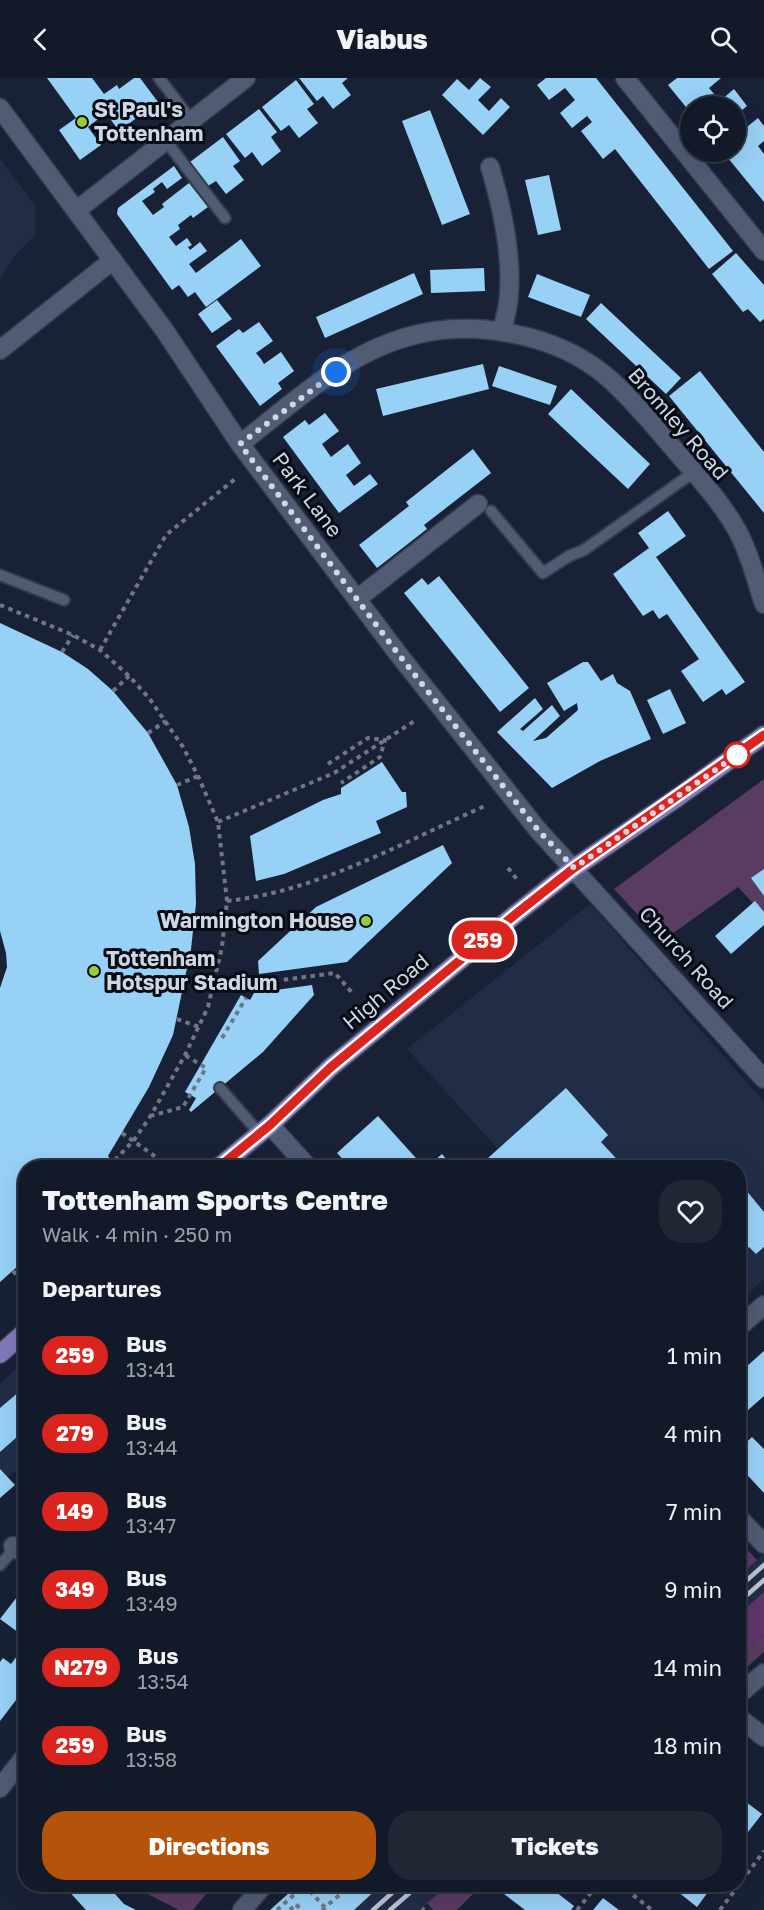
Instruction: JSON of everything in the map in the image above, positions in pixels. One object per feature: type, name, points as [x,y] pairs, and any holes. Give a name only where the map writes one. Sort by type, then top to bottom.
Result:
[{"type":"main road","name":"High Road","points":[[227,1160],[265,1129],[331,1067],[504,923],[574,868],[764,735]]},
{"type":"main road","points":[[0,1354],[18,1338]]},
{"type":"street","points":[[77,210],[246,78]]},
{"type":"street","points":[[625,78],[764,251]]},
{"type":"street","name":"Park Lane","points":[[0,108],[165,331],[240,444],[357,599],[526,814],[574,868]]},
{"type":"street","points":[[489,167],[502,213],[508,268],[509,293],[502,330]]},
{"type":"street","points":[[0,350],[113,260]]},
{"type":"street","name":"Bromley Road","points":[[240,444],[319,384],[369,351],[407,337],[450,329],[502,330],[534,339],[561,350],[604,375],[632,402],[694,472],[736,529],[764,604]]},
{"type":"street","points":[[357,599],[484,507]]},
{"type":"street","name":"Church Road","points":[[574,868],[764,1079]]},
{"type":"street","points":[[265,1129],[300,1160]]},
{"type":"street","points":[[746,1321],[764,1305]]},
{"type":"street","points":[[746,1525],[764,1544]]},
{"type":"street","points":[[746,1688],[764,1673]]},
{"type":"street","points":[[746,1723],[764,1737]]},
{"type":"street","points":[[0,1788],[18,1765]]},
{"type":"street","points":[[242,1910],[257,1892]]},
{"type":"lane","points":[[159,78],[192,121]]},
{"type":"lane","points":[[166,141],[225,218]]},
{"type":"lane","points":[[484,507],[543,573],[569,556],[584,550],[694,472]]},
{"type":"lane","points":[[0,575],[64,600]]},
{"type":"lane","points":[[220,1088],[265,1129]]},
{"type":"lane","points":[[0,1565],[18,1550]]},
{"type":"path","points":[[100,650],[165,536],[235,479]]},
{"type":"path","points":[[0,605],[74,635],[100,650],[129,676],[149,698],[165,721],[198,776],[218,822],[227,900],[222,947],[208,1007],[185,1055],[150,1117],[134,1140],[115,1160]]},
{"type":"path","points":[[62,652],[74,635]]},
{"type":"path","points":[[113,691],[129,676]]},
{"type":"path","points":[[218,822],[334,773],[416,720]]},
{"type":"path","points":[[148,733],[165,721]]},
{"type":"path","points":[[328,764],[368,738],[385,740]]},
{"type":"path","points":[[340,783],[380,757],[385,740]]},
{"type":"path","points":[[177,785],[198,776]]},
{"type":"path","points":[[227,900],[250,898],[308,884],[485,806]]},
{"type":"path","points":[[508,868],[519,882]]},
{"type":"path","points":[[212,983],[252,984],[335,973],[354,995]]},
{"type":"path","points":[[222,1038],[246,998]]},
{"type":"path","points":[[177,1019],[199,1028]]},
{"type":"path","points":[[150,1117],[183,1107],[196,1086],[206,1068],[185,1055]]},
{"type":"path","points":[[122,1133],[161,1160]]},
{"type":"path","points":[[13,1271],[18,1276]]},
{"type":"path","points":[[746,1876],[764,1852]]},
{"type":"path","points":[[277,1910],[299,1892]]},
{"type":"path","points":[[311,1892],[325,1909],[343,1892]]},
{"type":"path","points":[[577,1910],[592,1892]]},
{"type":"path","points":[[629,1892],[652,1910]]},
{"type":"path","points":[[720,1910],[734,1892]]},
{"type":"path","points":[[290,1910],[296,1905],[301,1910]]},
{"type":"shaded area","points":[[0,159],[35,206],[35,235],[17,253],[0,278]]},
{"type":"shaded area","points":[[764,779],[764,915],[738,887],[662,941],[614,889]]},
{"type":"shaded area","points":[[590,904],[764,1102],[764,1279],[746,1296],[746,1160],[487,1160],[498,1149],[407,1049]]},
{"type":"shaded area","points":[[18,1367],[18,1469],[0,1484],[0,1384]]},
{"type":"shaded area","points":[[746,1548],[757,1560],[746,1570]]},
{"type":"shaded area","points":[[764,1554],[764,1592],[746,1608],[746,1570]]},
{"type":"shaded area","points":[[764,1592],[764,1635],[746,1651],[746,1608]]},
{"type":"shaded area","points":[[764,1635],[764,1652],[746,1668],[746,1651]]},
{"type":"shaded area","points":[[144,1892],[208,1892],[193,1910],[179,1910]]},
{"type":"shaded area","points":[[363,1892],[441,1892],[420,1910],[343,1910]]},
{"type":"shaded area","points":[[440,1892],[475,1892],[457,1910],[433,1910],[427,1903]]},
{"type":"building","name":"St Paul's Tottenham","points":[[47,78],[92,78],[104,94],[117,85],[119,89],[134,78],[140,78],[158,102],[119,131],[106,113],[88,127],[101,145],[80,160],[59,130],[76,118]]},
{"type":"building","points":[[299,78],[348,78],[342,83],[351,95],[333,109],[323,96],[317,101]]},
{"type":"building","points":[[480,78],[491,87],[478,100],[489,111],[501,98],[510,107],[483,135],[442,95],[457,79],[469,90]]},
{"type":"building","points":[[546,78],[596,78],[733,251],[709,269],[615,149],[603,159],[581,131],[592,122],[587,116],[572,128],[560,113],[575,100],[565,88],[549,100],[537,85]]},
{"type":"building","points":[[677,78],[721,78],[709,88],[716,96],[680,96],[680,100],[668,85]]},
{"type":"building","points":[[296,80],[314,104],[307,109],[318,123],[299,138],[289,125],[281,131],[262,107]]},
{"type":"building","points":[[734,89],[739,96],[726,96]]},
{"type":"building","points":[[259,109],[277,132],[271,137],[281,151],[262,166],[252,152],[245,158],[226,134]]},
{"type":"building","points":[[430,110],[470,214],[442,225],[402,121]]},
{"type":"building","points":[[758,118],[764,126],[764,141],[758,146],[764,154],[764,202],[731,162],[746,162],[746,128]]},
{"type":"building","points":[[223,137],[240,161],[233,166],[244,180],[226,194],[216,181],[208,186],[190,162]]},
{"type":"building","points":[[174,166],[182,178],[167,189],[162,182],[153,189],[155,192],[142,201],[153,215],[164,207],[162,204],[189,183],[208,207],[193,218],[191,215],[178,225],[180,229],[169,237],[176,246],[187,238],[192,245],[188,247],[190,250],[200,242],[207,251],[189,264],[196,273],[241,239],[261,266],[206,307],[195,292],[188,297],[179,285],[172,290],[117,214],[118,208]]},
{"type":"building","points":[[549,175],[561,230],[538,235],[525,180]]},
{"type":"building","points":[[736,253],[764,285],[764,319],[760,322],[748,309],[743,312],[712,274]]},
{"type":"building","points":[[484,268],[485,291],[431,293],[430,270]]},
{"type":"building","points":[[414,273],[423,294],[325,338],[316,317]]},
{"type":"building","points":[[537,274],[590,295],[581,317],[528,297]]},
{"type":"building","points":[[217,300],[232,319],[212,333],[198,314]]},
{"type":"building","points":[[601,303],[681,378],[666,394],[586,319]]},
{"type":"building","points":[[259,322],[273,341],[256,353],[264,364],[281,352],[294,371],[278,383],[282,389],[260,406],[216,346],[239,329],[243,333]]},
{"type":"building","points":[[483,364],[489,389],[383,416],[376,389]]},
{"type":"building","points":[[499,366],[557,386],[550,405],[492,386]]},
{"type":"building","points":[[700,371],[764,452],[764,513],[669,396]]},
{"type":"building","points":[[571,389],[650,464],[628,489],[548,414]]},
{"type":"building","points":[[325,413],[339,431],[322,444],[331,457],[348,444],[361,463],[346,475],[354,486],[370,474],[378,484],[339,513],[283,437],[305,420],[309,425]]},
{"type":"building","points":[[473,449],[491,473],[424,525],[427,529],[377,568],[359,545],[409,506],[406,502]]},
{"type":"building","points":[[668,511],[686,536],[656,557],[745,682],[726,695],[722,689],[703,702],[681,671],[699,659],[667,614],[659,619],[653,610],[643,616],[613,574],[649,548],[638,533]]},
{"type":"building","points":[[439,576],[529,688],[500,712],[404,593],[422,578],[428,585]]},
{"type":"building","name":"Tottenham Hotspur Stadium","points":[[0,623],[62,652],[88,669],[113,691],[148,733],[177,785],[189,827],[195,864],[196,904],[191,949],[173,1035],[149,1087],[108,1156],[111,1160],[18,1160],[18,1266],[0,1282],[0,988],[7,967],[0,931]]},
{"type":"building","points":[[583,662],[588,662],[601,681],[613,674],[617,683],[630,691],[651,739],[600,761],[552,788],[497,732],[535,698],[543,709],[520,729],[523,731],[552,705],[560,716],[533,741],[546,738],[578,710],[577,703],[564,711],[547,683]]},
{"type":"building","points":[[670,689],[686,723],[663,734],[647,700]]},
{"type":"building","points":[[382,762],[402,792],[406,792],[407,807],[376,821],[381,833],[284,874],[256,881],[250,836],[323,800],[341,794],[341,788]]},
{"type":"building","points":[[443,845],[452,863],[347,962],[259,974],[258,961],[316,907]]},
{"type":"building","points":[[764,869],[764,896],[751,878]]},
{"type":"building","points":[[755,901],[764,912],[764,925],[731,954],[715,936]]},
{"type":"building","points":[[312,985],[314,995],[263,1052],[191,1112],[189,1110],[196,1098],[185,1092],[241,995],[250,1000],[254,993]]},
{"type":"building","points":[[566,1088],[608,1135],[601,1142],[618,1160],[486,1160]]},
{"type":"building","points":[[378,1116],[418,1160],[344,1160],[337,1153]]},
{"type":"building","points":[[442,1154],[447,1160],[435,1160]]},
{"type":"building","points":[[746,1190],[764,1212],[764,1247],[756,1254],[749,1247],[746,1249]]},
{"type":"building","points":[[764,1351],[764,1396],[746,1412],[746,1367]]},
{"type":"building","points":[[18,1393],[18,1436],[0,1452],[0,1408]]},
{"type":"building","points":[[752,1437],[764,1449],[764,1493],[746,1474],[746,1443]]},
{"type":"building","points":[[0,1469],[15,1485],[0,1498]]},
{"type":"building","points":[[18,1596],[18,1632],[0,1619]]},
{"type":"building","points":[[18,1655],[18,1697],[0,1721],[0,1662],[3,1658],[11,1664]]},
{"type":"building","points":[[746,1802],[762,1814],[748,1832],[746,1831]]},
{"type":"building","points":[[70,1892],[113,1892],[124,1904],[136,1910],[86,1910]]},
{"type":"building","points":[[290,1892],[374,1892],[354,1910],[270,1910]]},
{"type":"building","points":[[501,1892],[556,1892],[574,1906],[571,1910],[525,1910]]},
{"type":"building","points":[[678,1892],[708,1892],[697,1907]]},
{"type":"building","points":[[603,1898],[619,1910],[593,1910]]},
{"type":"railway","points":[[746,1581],[764,1565]]},
{"type":"railway","points":[[746,1596],[764,1580]]},
{"type":"railway","points":[[373,1910],[393,1892]]},
{"type":"railway","points":[[390,1910],[411,1892]]},
{"type":"bus line","name":"259","points":[[228,1160],[270,1125],[331,1067],[517,913],[574,868],[764,735]]},
{"type":"place","name":"St Paul's Tottenham","points":[[82,122]]},
{"type":"place","name":"Warmington House","points":[[366,921]]},
{"type":"place","name":"Tottenham Hotspur Stadium","points":[[94,971]]},
{"type":"route","points":[[336,372],[240,444],[399,655],[538,830],[574,868],[737,755]]}]
